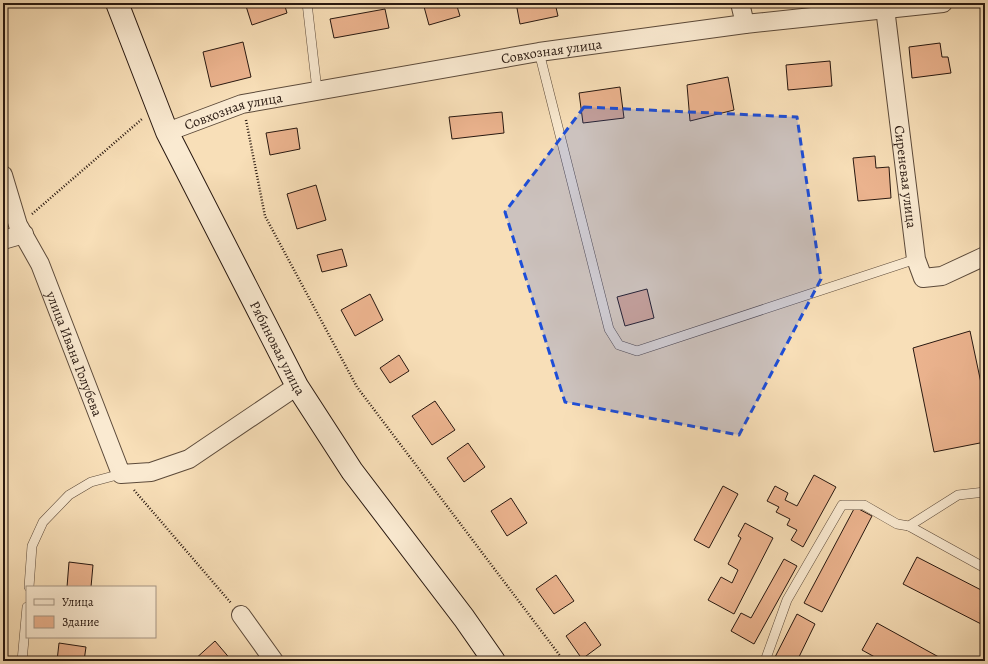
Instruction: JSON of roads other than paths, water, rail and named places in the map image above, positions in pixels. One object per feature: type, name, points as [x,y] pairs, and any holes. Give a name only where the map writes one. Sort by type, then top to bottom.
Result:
[{"type":"main road","name":"Рябиновая улица","points":[[117,3],[156,107],[167,132],[297,386],[352,471],[464,618],[494,661]]},
{"type":"street","points":[[740,3],[745,24]]},
{"type":"street","name":"Совхозная улица","points":[[167,132],[242,104],[540,52],[745,24],[943,3]]},
{"type":"street","name":"Сиреневая улица","points":[[885,8],[916,259],[923,278],[942,276],[985,256]]},
{"type":"street","name":"улица Ивана Голубева","points":[[3,175],[21,230],[40,264],[121,474]]},
{"type":"street","points":[[3,240],[21,230]]},
{"type":"street","points":[[121,474],[151,472],[189,459],[297,386]]},
{"type":"street","points":[[242,616],[274,661]]},
{"type":"lane","points":[[307,3],[317,90]]},
{"type":"lane","points":[[540,52],[609,330],[619,345],[636,351],[916,259]]},
{"type":"lane","points":[[29,586],[32,546],[43,522],[69,495],[91,482],[121,474]]},
{"type":"lane","points":[[909,526],[958,495],[985,492]]},
{"type":"lane","points":[[765,661],[787,600],[842,505],[864,505],[897,524],[909,526],[985,568]]},
{"type":"lane","points":[[22,661],[26,618]]}]
